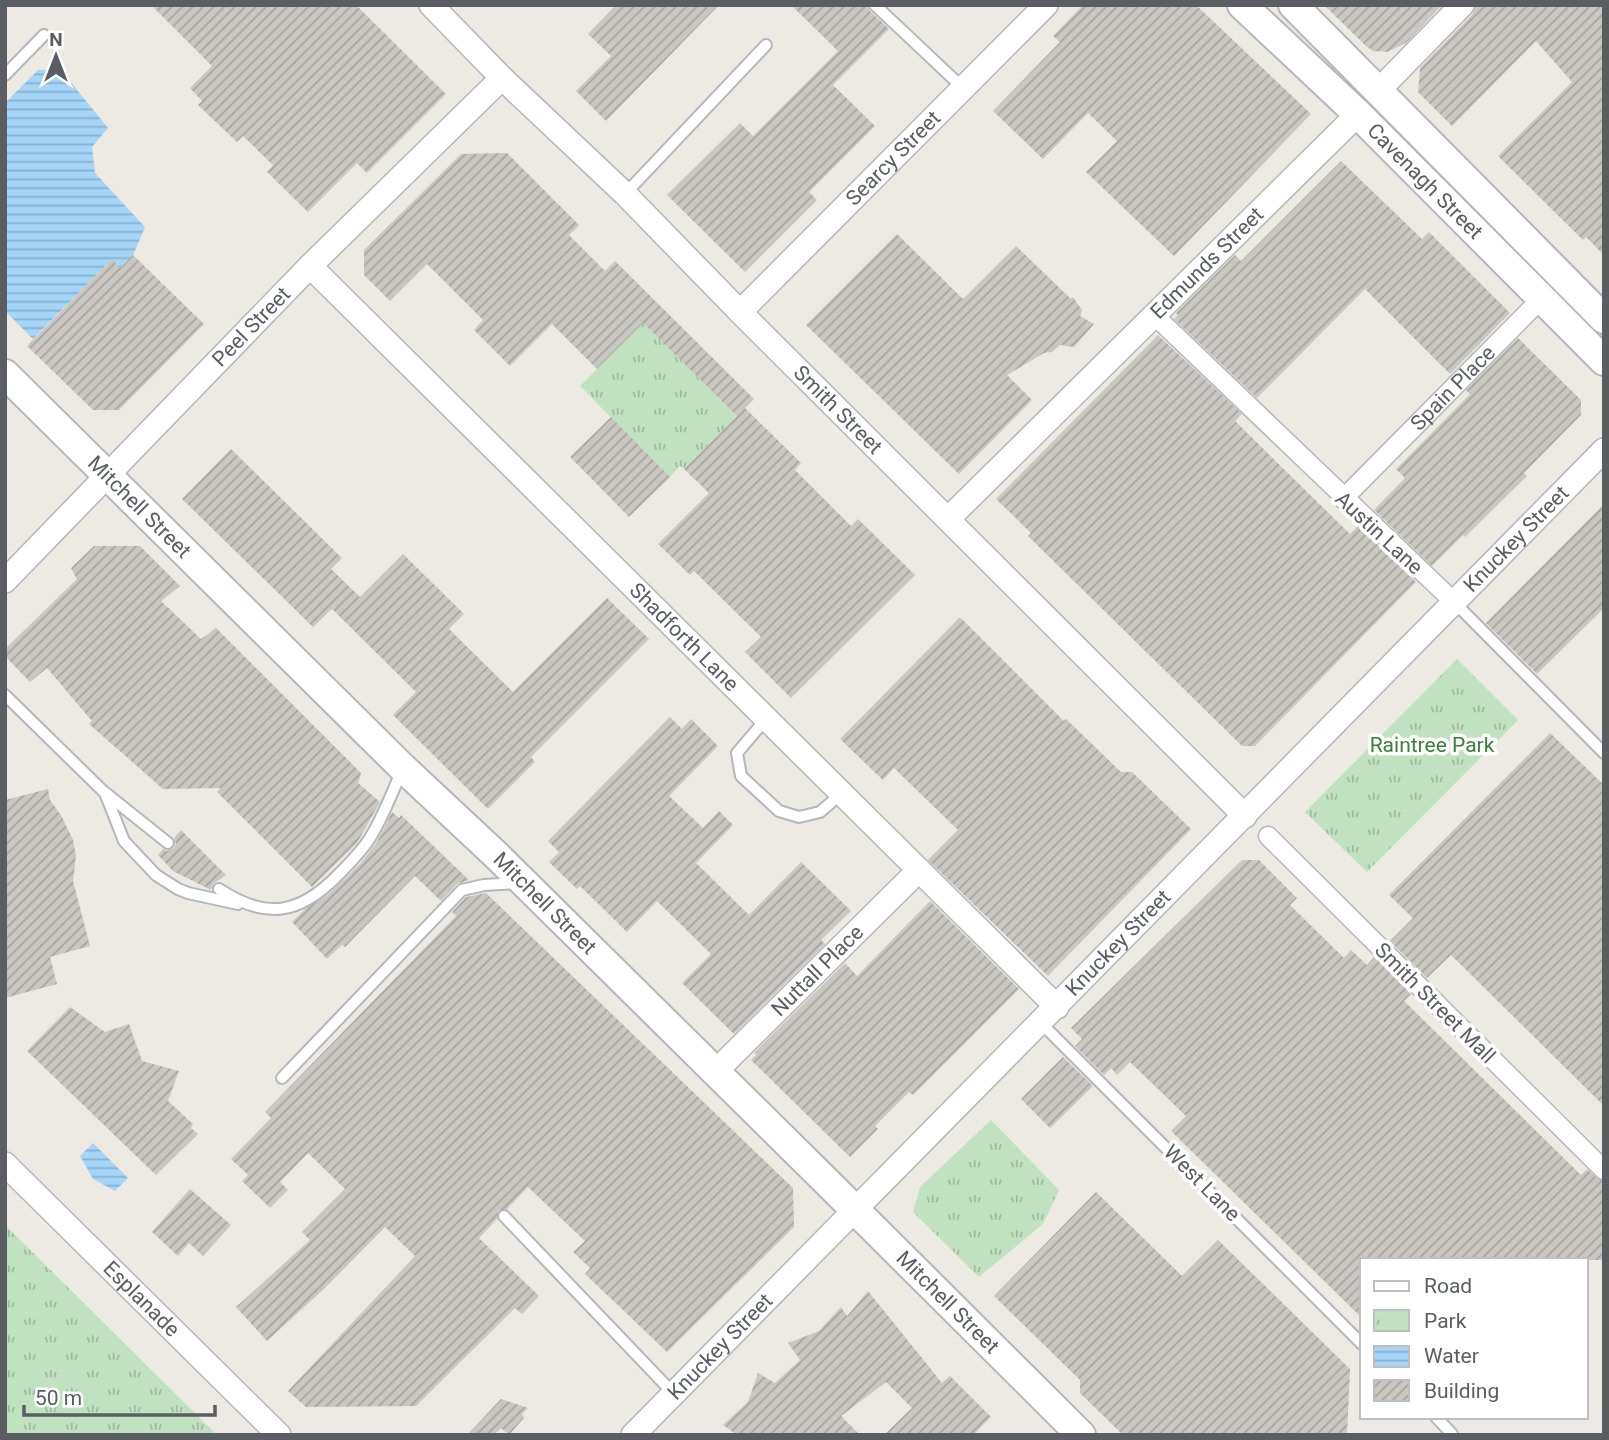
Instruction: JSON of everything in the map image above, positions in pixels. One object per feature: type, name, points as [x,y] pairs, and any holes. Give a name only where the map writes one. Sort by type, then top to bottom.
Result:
[{"type":"street","name":"Smith Street","points":[[431,5],[502,78],[625,194],[740,313],[1245,816]]},
{"type":"street","name":"Searcy Street","points":[[740,313],[1046,5]]},
{"type":"street","name":"Cavenagh Street","points":[[1242,5],[1357,114],[1604,361]]},
{"type":"street","name":"Cavenagh Street","points":[[1293,5],[1604,319]]},
{"type":"street","name":"Edmunds Street","points":[[948,519],[1357,114],[1462,5]]},
{"type":"street","name":"Peel Street","points":[[5,581],[310,267],[502,78]]},
{"type":"street","name":"Shadforth Lane","points":[[310,267],[919,870],[1049,1015]]},
{"type":"street","name":"Spain Place","points":[[1343,499],[1562,277]]},
{"type":"street","name":"Austin Lane","points":[[1153,314],[1455,604]]},
{"type":"street","name":"Mitchell Street","points":[[5,374],[402,768],[856,1210],[1081,1435]]},
{"type":"street","name":"Knuckey Street","points":[[633,1435],[1604,450]]},
{"type":"street","name":"Smith Street Mall","points":[[1268,836],[1604,1170]]},
{"type":"street","name":"Nuttall Place","points":[[715,1072],[919,870]]},
{"type":"street","name":"Esplanade","points":[[5,1164],[279,1435]]},
{"type":"lane","points":[[875,5],[963,89]]},
{"type":"lane","points":[[5,75],[44,35]]},
{"type":"lane","points":[[625,194],[766,45]]},
{"type":"lane","name":"Austin Lane","points":[[1455,604],[1604,753]]},
{"type":"lane","points":[[5,695],[103,791],[168,843]]},
{"type":"lane","points":[[766,719],[737,753],[741,776],[779,811],[799,817],[820,812],[842,793]]},
{"type":"lane","points":[[103,791],[124,841],[156,875],[177,890],[254,908],[270,909],[304,902],[322,891],[359,855],[370,838],[402,768]]},
{"type":"lane","points":[[282,1078],[462,890],[484,885],[523,883]]},
{"type":"lane","points":[[219,889],[254,908]]},
{"type":"lane","name":"West Lane","points":[[1049,1015],[1360,1342]]},
{"type":"lane","points":[[504,1216],[674,1394]]},
{"type":"lane","points":[[1438,1419],[1452,1434]]},
{"type":"green space","points":[[643,323],[737,416],[684,469],[680,466],[670,477],[580,386]]},
{"type":"green space","name":"Raintree Park","points":[[1457,659],[1518,720],[1367,872],[1305,812]]},
{"type":"green space","points":[[991,1120],[1059,1190],[1043,1224],[979,1277],[913,1212],[920,1187]]},
{"type":"green space","points":[[5,1225],[217,1435],[5,1435]]},
{"type":"water","points":[[60,69],[108,128],[92,147],[95,173],[145,227],[133,255],[120,268],[111,260],[33,339],[5,311],[5,103],[38,70]]},
{"type":"water","points":[[93,1143],[128,1178],[115,1191],[93,1179],[80,1156]]},
{"type":"building","points":[[151,5],[356,5],[446,94],[367,173],[357,163],[308,212],[267,172],[273,165],[243,136],[237,142],[198,105],[202,101],[190,88],[212,66]]},
{"type":"building","points":[[616,5],[719,5],[606,121],[576,91],[611,56],[588,34]]},
{"type":"building","points":[[791,5],[867,5],[889,29],[833,85],[875,126],[809,192],[817,200],[745,272],[667,195],[740,123],[753,136],[838,51]]},
{"type":"building","points":[[1083,5],[1196,5],[1311,114],[1174,256],[1086,172],[1117,141],[1088,113],[1043,159],[993,111],[1060,42],[1053,36]]},
{"type":"building","points":[[1324,5],[1442,5],[1406,43],[1387,52],[1373,51],[1367,47]]},
{"type":"building","points":[[1476,5],[1604,5],[1604,255],[1586,237],[1583,240],[1498,156],[1572,82],[1536,41],[1452,126],[1418,92],[1420,68],[1472,15]]},
{"type":"building","points":[[507,153],[579,225],[569,235],[605,271],[615,261],[754,399],[745,408],[801,463],[795,470],[851,526],[858,519],[915,575],[791,698],[745,652],[761,637],[694,571],[690,575],[658,544],[709,493],[684,469],[737,416],[643,323],[597,369],[552,324],[510,366],[474,330],[483,320],[427,264],[390,301],[364,275],[364,250],[461,154]]},
{"type":"building","points":[[1341,161],[1422,239],[1429,232],[1510,313],[1450,374],[1365,289],[1257,398],[1174,319],[1178,315],[1176,313],[1235,255],[1241,261]]},
{"type":"building","points":[[897,234],[963,299],[1016,246],[1071,299],[1073,297],[1082,310],[1080,316],[1094,324],[1074,347],[1060,345],[1052,352],[1044,353],[1007,375],[1032,400],[959,474],[806,325]]},
{"type":"building","points":[[133,255],[204,324],[119,410],[93,410],[27,346],[112,259],[120,268]]},
{"type":"building","points":[[1158,335],[1242,414],[1235,421],[1350,534],[1358,526],[1416,582],[1255,746],[1242,746],[1028,536],[1031,533],[996,499]]},
{"type":"building","points":[[1518,338],[1581,400],[1581,415],[1524,473],[1527,476],[1432,566],[1374,510],[1405,478],[1396,469],[1470,394],[1466,390]]},
{"type":"building","points":[[611,417],[670,477],[629,517],[570,457]]},
{"type":"building","points":[[231,449],[342,558],[331,569],[360,597],[403,554],[464,614],[449,629],[513,692],[607,598],[649,639],[531,757],[535,762],[488,809],[393,715],[416,692],[332,609],[313,627],[182,499]]},
{"type":"building","points":[[1604,504],[1604,608],[1537,674],[1486,623]]},
{"type":"building","points":[[94,546],[140,546],[180,586],[161,601],[201,639],[216,628],[361,773],[358,783],[380,802],[357,843],[312,887],[217,792],[221,788],[163,789],[89,724],[92,721],[47,668],[30,682],[5,656],[5,649],[77,579],[71,568]]},
{"type":"building","points":[[960,617],[1064,721],[1066,719],[1121,772],[1132,772],[1191,829],[1048,976],[928,860],[958,830],[894,768],[883,780],[840,739]]},
{"type":"building","points":[[670,717],[682,729],[691,719],[718,746],[669,796],[703,828],[719,811],[733,825],[696,863],[749,915],[801,862],[851,911],[821,940],[825,944],[734,1034],[682,983],[711,954],[657,901],[627,932],[580,886],[577,889],[549,862],[559,852],[548,841]]},
{"type":"building","points":[[1550,733],[1604,785],[1604,1106],[1451,955],[1427,978],[1390,941],[1413,918],[1389,895]]},
{"type":"building","points":[[48,789],[50,800],[73,840],[76,855],[73,881],[90,946],[50,957],[57,984],[5,998],[5,800]]},
{"type":"building","points":[[392,812],[399,818],[401,815],[469,880],[457,884],[441,901],[415,876],[345,947],[342,945],[327,959],[292,922],[305,909],[329,894],[361,863],[377,842]]},
{"type":"building","points":[[181,830],[226,875],[213,884],[211,890],[173,871],[158,855],[163,849],[167,851],[174,848],[174,838]]},
{"type":"building","points":[[1242,860],[1259,860],[1297,898],[1290,905],[1344,958],[1351,950],[1367,965],[1374,957],[1411,994],[1404,1001],[1581,1175],[1587,1169],[1604,1181],[1604,1260],[1360,1258],[1360,1316],[1171,1131],[1186,1116],[1130,1062],[1117,1075],[1111,1068],[1104,1075],[1075,1046],[1082,1039],[1071,1028]]},
{"type":"building","points":[[486,893],[793,1188],[794,1227],[667,1352],[585,1274],[590,1268],[573,1252],[585,1241],[528,1187],[507,1209],[498,1211],[497,1219],[479,1238],[539,1296],[522,1314],[515,1308],[416,1406],[306,1407],[288,1391],[415,1256],[385,1227],[326,1287],[267,1341],[236,1307],[310,1240],[302,1232],[345,1189],[308,1153],[280,1182],[288,1190],[270,1208],[242,1181],[248,1175],[231,1159],[271,1118],[265,1112],[456,916],[452,912],[466,897]]},
{"type":"building","points":[[930,901],[1019,989],[913,1095],[909,1092],[875,1126],[878,1129],[850,1157],[751,1060],[756,1055],[754,1053],[845,963],[857,976]]},
{"type":"building","points":[[70,1007],[105,1032],[129,1024],[142,1061],[179,1071],[168,1101],[193,1124],[191,1128],[198,1134],[156,1175],[27,1051]]},
{"type":"building","points":[[1063,1057],[1093,1086],[1050,1128],[1021,1099]]},
{"type":"building","points":[[190,1189],[231,1225],[203,1256],[189,1243],[178,1256],[152,1232]]},
{"type":"building","points":[[1096,1192],[1182,1276],[1218,1240],[1350,1369],[1347,1435],[1123,1435],[1080,1393],[1080,1380],[994,1296]]},
{"type":"building","points":[[868,1291],[942,1383],[950,1376],[991,1417],[973,1435],[884,1435],[912,1408],[886,1382],[841,1416],[860,1435],[737,1435],[723,1425],[748,1402],[758,1373],[775,1383],[800,1360],[788,1343],[819,1331],[841,1307],[847,1316]]},
{"type":"building","points":[[501,1399],[528,1408],[522,1414],[524,1418],[509,1435],[501,1428],[494,1435],[467,1435]]}]
